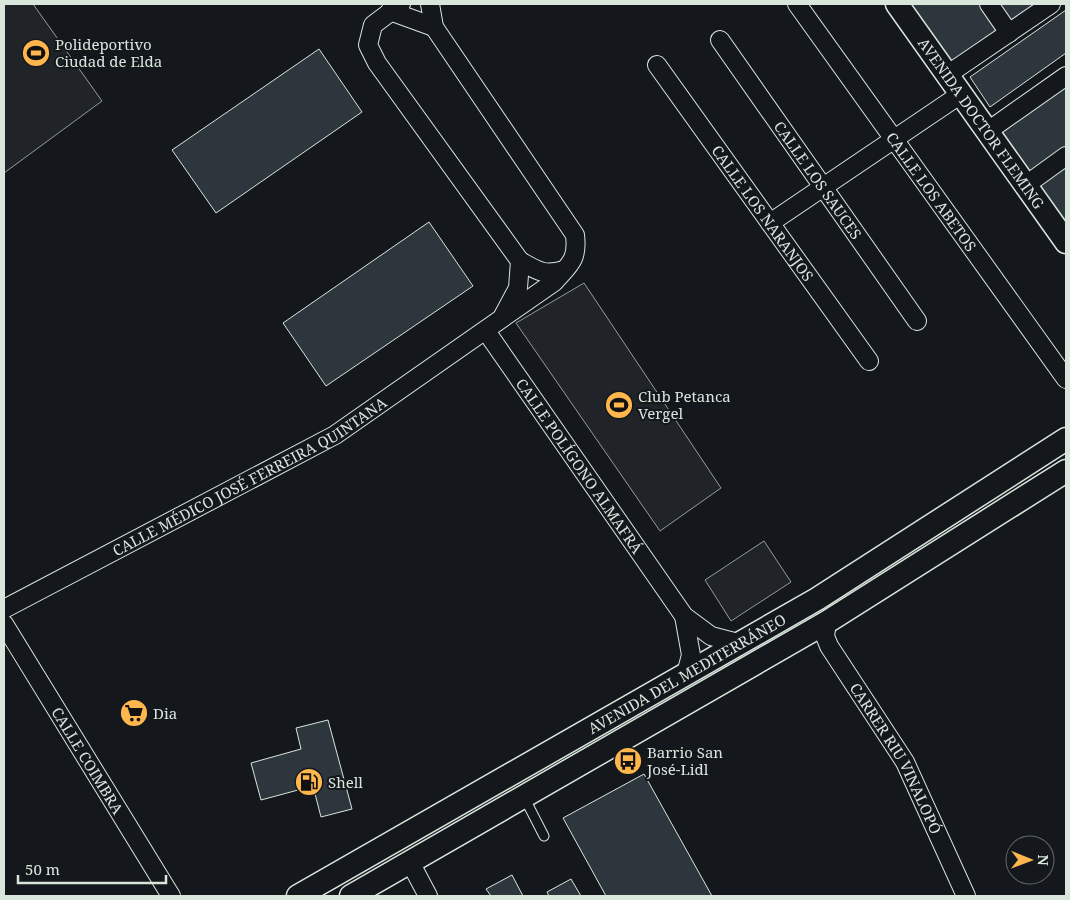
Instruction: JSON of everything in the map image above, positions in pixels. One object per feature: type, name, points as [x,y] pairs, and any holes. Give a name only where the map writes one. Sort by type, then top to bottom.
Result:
[{"type":"street","points":[[430,4],[434,27],[575,235],[577,250],[572,262],[554,282],[486,331]]},
{"type":"street","name":"CALLE LOS ABETOS","points":[[797,4],[1066,380]]},
{"type":"street","name":"AVENIDA DOCTOR FLEMING","points":[[897,4],[1066,241]]},
{"type":"street","points":[[989,4],[1009,33]]},
{"type":"street","points":[[947,75],[1051,4]]},
{"type":"street","points":[[434,27],[395,8],[373,25],[368,45],[377,63],[520,261],[541,273],[551,274],[564,270]]},
{"type":"street","name":"CALLE LOS SAUCES","points":[[720,40],[917,321]]},
{"type":"street","name":"CALLE LOS NARANJOS","points":[[657,66],[869,361]]},
{"type":"street","points":[[988,131],[1066,76]]},
{"type":"street","points":[[770,223],[822,186],[961,94]]},
{"type":"street","points":[[1026,185],[1066,156]]},
{"type":"street","points":[[502,319],[518,288],[520,261]]},
{"type":"street","name":"CALLE MÉDICO JOSÉ FERREIRA QUINTANA","points":[[4,609],[335,435],[486,331]]},
{"type":"street","name":"CALLE POLÍGONO ALMAFRÁ","points":[[486,331],[684,616],[712,636],[738,643]]},
{"type":"street","name":"AVENIDA DEL MEDITERRÁNEO","points":[[298,896],[817,599],[1066,439]]},
{"type":"street","name":"AVENIDA DEL MEDITERRÁNEO","points":[[351,896],[827,622],[1061,475]]},
{"type":"street","name":"CALLE POLÍGONO ALMAFRÁ","points":[[684,616],[691,655],[686,674]]},
{"type":"street","name":"CARRER RIU VINALOPÓ","points":[[827,622],[825,636],[829,646],[905,762],[966,896]]},
{"type":"street","name":"CALLE COIMBRA","points":[[4,624],[171,896]]},
{"type":"street","points":[[410,862],[428,896]]},
{"type":"lane","points":[[524,797],[544,836]]},
{"type":"shaded area","name":"Polideportivo Ciudad de Elda","points":[[4,4],[33,4],[102,101],[4,173]]},
{"type":"shaded area","name":"Club Petanca Vergel","points":[[584,283],[721,488],[660,531],[516,323]]},
{"type":"shaded area","points":[[764,541],[791,582],[731,621],[705,580]]},
{"type":"building","points":[[903,4],[983,4],[999,28],[948,66]]},
{"type":"building","points":[[996,4],[1035,4],[1008,22]]},
{"type":"building","points":[[1066,10],[1066,53],[990,107],[970,77]]},
{"type":"building","points":[[319,49],[362,112],[216,213],[172,150]]},
{"type":"building","points":[[1066,82],[1066,151],[1027,179],[994,132]]},
{"type":"building","points":[[1066,163],[1066,235],[1033,187]]},
{"type":"building","points":[[429,222],[473,286],[326,386],[283,323]]},
{"type":"building","points":[[328,720],[352,809],[321,817],[313,786],[261,800],[251,763],[301,749],[296,728]]},
{"type":"building","points":[[644,774],[712,896],[606,896],[563,818]]},
{"type":"building","points":[[512,875],[523,896],[491,896],[486,889]]},
{"type":"building","points":[[571,879],[581,896],[549,896],[547,892]]},
{"type":"place","name":"Polideportivo Ciudad de Elda","points":[[36,53]]},
{"type":"place","name":"Club Petanca Vergel","points":[[619,405]]},
{"type":"place","name":"Dia","points":[[134,713]]},
{"type":"place","name":"Barrio San José-Lidl","points":[[628,761]]},
{"type":"place","name":"Shell","points":[[309,782]]}]
